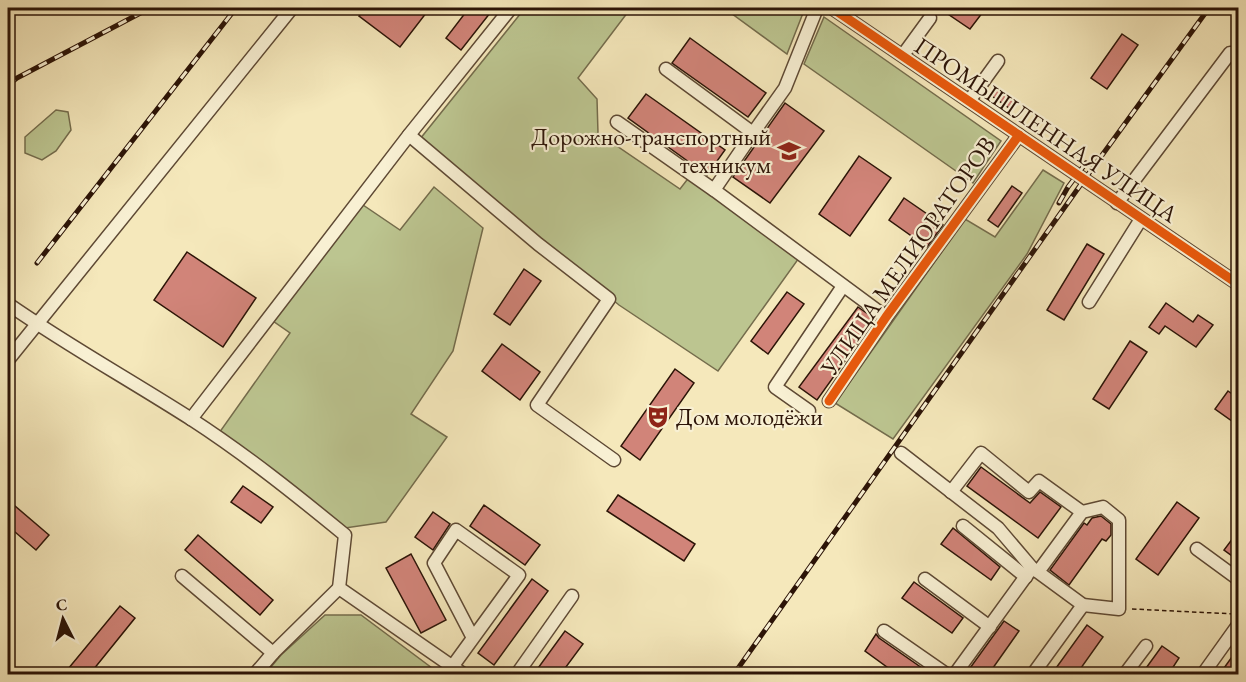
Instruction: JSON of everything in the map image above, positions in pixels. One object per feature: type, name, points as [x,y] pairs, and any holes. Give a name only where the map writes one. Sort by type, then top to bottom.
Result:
[{"type":"street","points":[[8,360],[292,8]]},
{"type":"street","points":[[190,419],[409,135],[511,8]]},
{"type":"street","points":[[714,190],[785,88],[817,8]]},
{"type":"street","name":"ПРОМЫШЛЕННАЯ УЛИЦА","points":[[832,8],[1239,284]]},
{"type":"street","points":[[903,55],[930,18]]},
{"type":"street","points":[[1118,203],[1230,53],[1239,53]]},
{"type":"street","points":[[969,101],[998,61]]},
{"type":"street","points":[[666,69],[753,133]]},
{"type":"street","points":[[617,122],[714,190],[886,317]]},
{"type":"street","points":[[409,135],[538,244],[609,299],[537,405],[614,460]]},
{"type":"street","name":"УЛИЦА МЕЛИОРАТОРОВ","points":[[829,401],[886,317],[1019,135]]},
{"type":"street","points":[[1089,302],[1141,219]]},
{"type":"street","points":[[809,411],[775,387],[843,286]]},
{"type":"street","points":[[8,304],[36,324],[190,419],[261,467],[345,535],[339,588],[273,653],[255,675]]},
{"type":"street","points":[[901,453],[998,528],[1032,572]]},
{"type":"street","points":[[951,492],[981,453],[1029,492],[1039,481],[1082,512]]},
{"type":"street","points":[[955,675],[1032,572],[1082,512],[1103,507],[1119,520],[1119,609],[1083,605],[1032,572],[963,526]]},
{"type":"street","points":[[339,588],[457,671],[473,638],[519,575],[456,530],[434,563],[473,638]]},
{"type":"street","points":[[1197,549],[1239,579]]},
{"type":"street","points":[[182,576],[273,653]]},
{"type":"street","points":[[925,579],[990,627]]},
{"type":"street","points":[[517,675],[572,596]]},
{"type":"street","points":[[1033,675],[1083,605]]},
{"type":"street","points":[[1203,675],[1239,626]]},
{"type":"street","points":[[884,631],[946,675]]},
{"type":"street","points":[[1125,675],[1146,646]]},
{"type":"path","points":[[1119,609],[1239,614]]},
{"type":"green space","points":[[525,8],[631,8],[578,78],[597,99],[598,133],[680,189],[690,176],[799,258],[718,371],[619,305],[420,139]]},
{"type":"green space","points":[[724,8],[805,8],[787,54]]},
{"type":"green space","points":[[824,17],[1001,141],[973,183],[804,64]]},
{"type":"green space","points":[[56,110],[68,112],[71,130],[56,151],[42,160],[25,153],[25,137]]},
{"type":"green space","points":[[1043,170],[1064,183],[1027,254],[893,439],[835,403],[965,219],[995,237]]},
{"type":"green space","points":[[434,187],[483,228],[453,351],[411,414],[447,437],[386,522],[345,528],[219,433],[290,333],[273,321],[360,203],[400,230]]},
{"type":"green space","points":[[325,615],[361,615],[440,674],[265,674],[281,655]]},
{"type":"building","points":[[365,8],[430,8],[400,47],[359,16]]},
{"type":"building","points":[[469,8],[494,8],[461,50],[446,38]]},
{"type":"building","points":[[939,8],[986,8],[970,29]]},
{"type":"building","points":[[1122,34],[1138,45],[1107,89],[1091,78]]},
{"type":"building","points":[[690,38],[766,93],[748,117],[672,63]]},
{"type":"building","points":[[997,88],[1014,101],[1009,108],[992,96]]},
{"type":"building","points":[[646,94],[725,150],[707,175],[628,118]]},
{"type":"building","points":[[785,103],[824,131],[770,203],[733,177]]},
{"type":"building","points":[[859,156],[891,178],[850,236],[819,214]]},
{"type":"building","points":[[1012,186],[1022,193],[998,227],[988,220]]},
{"type":"building","points":[[904,198],[943,225],[927,247],[889,220]]},
{"type":"building","points":[[1087,244],[1104,254],[1064,320],[1047,310]]},
{"type":"building","points":[[187,252],[256,298],[223,347],[154,300]]},
{"type":"building","points":[[524,269],[541,281],[510,325],[494,314]]},
{"type":"building","points":[[787,292],[804,304],[768,354],[751,341]]},
{"type":"building","points":[[1166,303],[1193,322],[1198,315],[1213,325],[1196,347],[1165,326],[1159,334],[1149,327]]},
{"type":"building","points":[[858,307],[875,319],[817,400],[799,387]]},
{"type":"building","points":[[1130,341],[1147,352],[1109,409],[1093,399]]},
{"type":"building","points":[[502,344],[540,372],[520,400],[482,371]]},
{"type":"building","points":[[675,369],[694,383],[640,460],[621,446]]},
{"type":"building","points":[[1228,391],[1239,399],[1239,426],[1215,409]]},
{"type":"building","points":[[981,467],[1030,503],[1040,492],[1061,507],[1038,538],[967,486]]},
{"type":"building","points":[[243,486],[273,507],[261,523],[231,502]]},
{"type":"building","points":[[618,495],[695,544],[684,561],[607,511]]},
{"type":"building","points":[[8,500],[49,535],[36,550],[8,526]]},
{"type":"building","points":[[1177,502],[1199,518],[1158,575],[1136,559]]},
{"type":"building","points":[[484,505],[540,545],[525,565],[470,526]]},
{"type":"building","points":[[433,512],[450,524],[433,550],[415,537]]},
{"type":"building","points":[[1101,516],[1111,524],[1111,535],[1106,541],[1102,539],[1069,585],[1050,570],[1084,523],[1087,525],[1092,518]]},
{"type":"building","points":[[953,528],[1000,567],[991,580],[941,544]]},
{"type":"building","points":[[1239,530],[1239,561],[1224,550]]},
{"type":"building","points":[[198,535],[273,600],[260,615],[185,550]]},
{"type":"building","points":[[411,554],[446,620],[421,633],[386,568]]},
{"type":"building","points":[[532,579],[548,591],[494,665],[478,653]]},
{"type":"building","points":[[914,582],[963,618],[952,633],[902,598]]},
{"type":"building","points":[[120,606],[135,618],[89,675],[63,675]]},
{"type":"building","points":[[1004,621],[1019,631],[988,675],[965,675]]},
{"type":"building","points":[[1087,625],[1103,637],[1076,675],[1051,675]]},
{"type":"building","points":[[565,631],[583,644],[560,675],[533,675]]},
{"type":"building","points":[[876,634],[932,675],[898,675],[865,651]]},
{"type":"building","points":[[1162,646],[1179,658],[1168,675],[1141,675]]},
{"type":"building","points":[[1239,647],[1239,675],[1219,675]]},
{"type":"railway","points":[[8,85],[17,78],[150,8]]},
{"type":"railway","points":[[37,263],[236,8]]},
{"type":"railway","points":[[734,674],[1084,180],[1209,8]]},
{"type":"railway","points":[[1059,203],[1086,163]]},
{"type":"cycle path","points":[[832,8],[1238,284]]},
{"type":"cycle path","points":[[829,401],[886,317],[1019,135]]},
{"type":"place","name":"Дорожно-транспортный техникум","points":[[789,151]]},
{"type":"place","name":"Дом молодёжи","points":[[658,417]]}]
